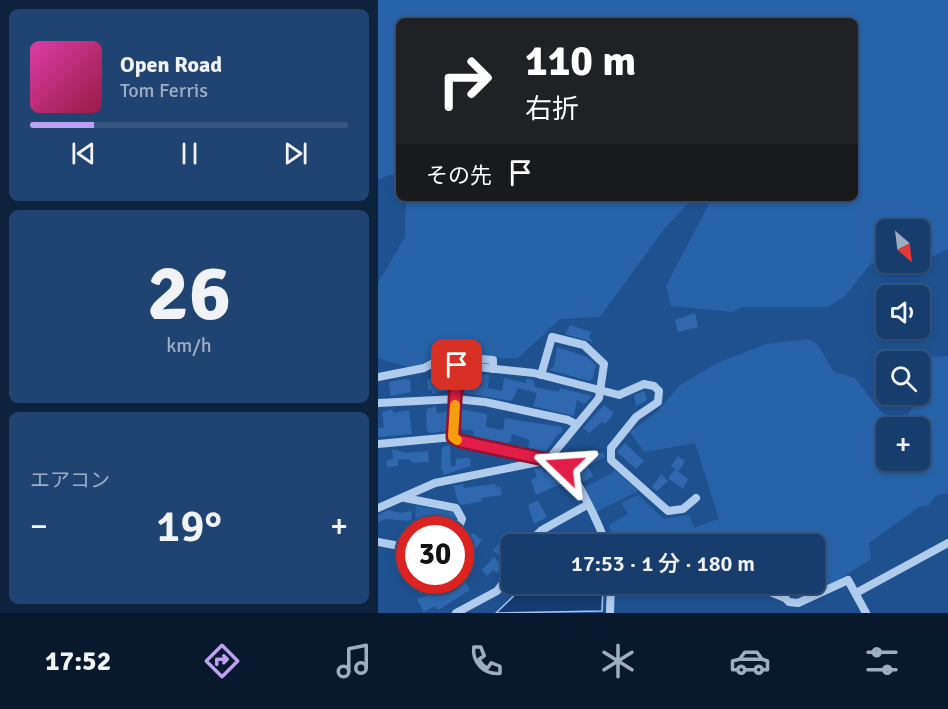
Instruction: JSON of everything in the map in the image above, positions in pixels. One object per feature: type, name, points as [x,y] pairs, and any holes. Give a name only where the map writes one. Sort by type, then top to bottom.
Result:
[{"type":"street","points":[[378,508],[435,483],[548,460],[599,398],[604,368],[601,360],[584,345],[552,337],[541,375]]},
{"type":"street","points":[[378,377],[424,368],[446,356],[493,360],[493,369]]},
{"type":"street","points":[[453,437],[457,365],[541,375],[619,395],[644,384],[656,388],[660,395],[658,402],[636,417],[611,448],[611,460],[668,510],[683,509],[696,498]]},
{"type":"street","points":[[378,403],[456,399],[525,410],[576,424]]},
{"type":"street","points":[[378,444],[453,437],[460,441],[548,460],[567,471],[601,534]]},
{"type":"street","points":[[405,498],[456,508],[460,516]]},
{"type":"street","points":[[538,534],[587,505]]},
{"type":"street","points":[[378,542],[396,545]]},
{"type":"street","points":[[856,593],[948,543]]},
{"type":"street","points":[[825,591],[848,580],[866,613]]},
{"type":"street","points":[[456,613],[497,591],[501,586]]},
{"type":"street","points":[[610,613],[611,594]]},
{"type":"street","points":[[775,594],[789,602],[798,603],[818,594]]},
{"type":"shaded area","points":[[378,0],[948,0],[948,249],[930,258],[930,219],[876,219],[876,263],[871,263],[846,295],[828,307],[742,307],[733,312],[671,306],[666,286],[710,201],[858,201],[858,18],[396,18],[396,176],[388,175],[378,180]]},
{"type":"shaded area","points":[[406,201],[690,201],[664,229],[600,317],[560,319],[518,358],[428,360],[414,369],[378,358],[378,283],[405,237]]},
{"type":"shaded area","points":[[808,339],[818,345],[834,372],[855,378],[881,412],[890,417],[876,417],[876,471],[930,471],[930,417],[905,417],[915,405],[930,405],[930,357],[948,356],[948,493],[935,496],[929,505],[919,507],[869,543],[871,559],[826,588],[825,534],[612,534],[609,525],[628,514],[621,503],[638,495],[664,519],[689,515],[694,528],[719,519],[695,443],[644,452],[630,432],[658,411],[679,386],[715,364],[766,344]]},
{"type":"shaded area","points":[[616,471],[638,491],[596,512],[583,488]]},
{"type":"shaded area","points":[[416,506],[454,512],[455,516],[416,516]]},
{"type":"shaded area","points":[[516,594],[603,594],[602,611],[496,613]]},
{"type":"building","points":[[695,313],[698,327],[678,332],[675,320]]},
{"type":"building","points":[[570,325],[591,332],[589,337],[593,342],[565,334]]},
{"type":"building","points":[[557,347],[587,357],[596,365],[593,378],[589,381],[550,370],[554,366]]},
{"type":"building","points":[[440,366],[450,367],[449,390],[432,394],[432,390],[428,390],[427,379],[437,379]]},
{"type":"building","points":[[481,375],[489,375],[488,388],[502,391],[504,378],[526,383],[526,379],[533,380],[535,387],[559,392],[560,388],[592,396],[585,404],[577,400],[574,416],[533,406],[537,393],[518,388],[512,401],[465,393],[464,383],[481,386]]},
{"type":"building","points":[[410,379],[411,392],[390,396],[389,382]]},
{"type":"building","points":[[644,391],[646,401],[636,406],[634,395]]},
{"type":"building","points":[[604,405],[613,412],[612,416],[605,424],[602,422],[589,433],[583,428]]},
{"type":"building","points":[[436,406],[437,414],[448,410],[447,431],[431,433],[427,431],[426,414],[427,409]]},
{"type":"building","points":[[392,409],[394,413],[409,410],[412,434],[378,437],[378,428],[384,427],[382,412]]},
{"type":"building","points":[[461,409],[487,414],[486,427],[503,430],[505,418],[562,427],[562,433],[558,434],[546,452],[528,447],[530,440],[512,434],[510,442],[507,443],[480,438],[473,436],[474,431],[460,429]]},
{"type":"building","points":[[625,443],[644,461],[636,469],[617,452]]},
{"type":"building","points":[[450,445],[451,466],[455,466],[456,459],[470,458],[471,466],[443,475],[443,470],[441,470],[442,447]]},
{"type":"building","points":[[392,449],[406,453],[428,451],[429,462],[413,463],[409,459],[398,460],[398,466],[387,467],[386,461],[393,458]]},
{"type":"building","points":[[603,452],[605,457],[588,466],[593,476],[583,482],[573,464]]},
{"type":"building","points":[[678,456],[685,461],[679,471],[671,466]]},
{"type":"building","points":[[542,468],[545,473],[553,469],[558,479],[562,477],[565,482],[536,495],[531,480],[537,477],[534,469]]},
{"type":"building","points":[[675,469],[688,479],[683,489],[668,478]]},
{"type":"building","points":[[661,474],[668,481],[657,491],[652,487]]},
{"type":"building","points":[[463,484],[464,488],[495,484],[496,487],[500,487],[502,495],[481,498],[482,501],[462,505],[458,502],[454,486]]},
{"type":"building","points":[[538,501],[547,517],[534,524],[528,505]]},
{"type":"building","points":[[388,510],[401,513],[412,511],[412,516],[396,516],[396,520],[385,519],[378,522],[378,515]]},
{"type":"building","points":[[474,534],[482,540],[474,550]]},
{"type":"building","points":[[501,541],[501,555],[493,550]]},
{"type":"building","points":[[494,557],[501,566],[497,573],[493,570],[487,576],[482,570]]},
{"type":"building","points":[[431,594],[464,594],[438,610],[435,606],[424,612],[417,599]]},
{"type":"slow traffic","points":[[455,405],[453,437],[457,440]]},
{"type":"route","points":[[457,365],[453,437],[460,441],[548,460],[564,467]]}]
